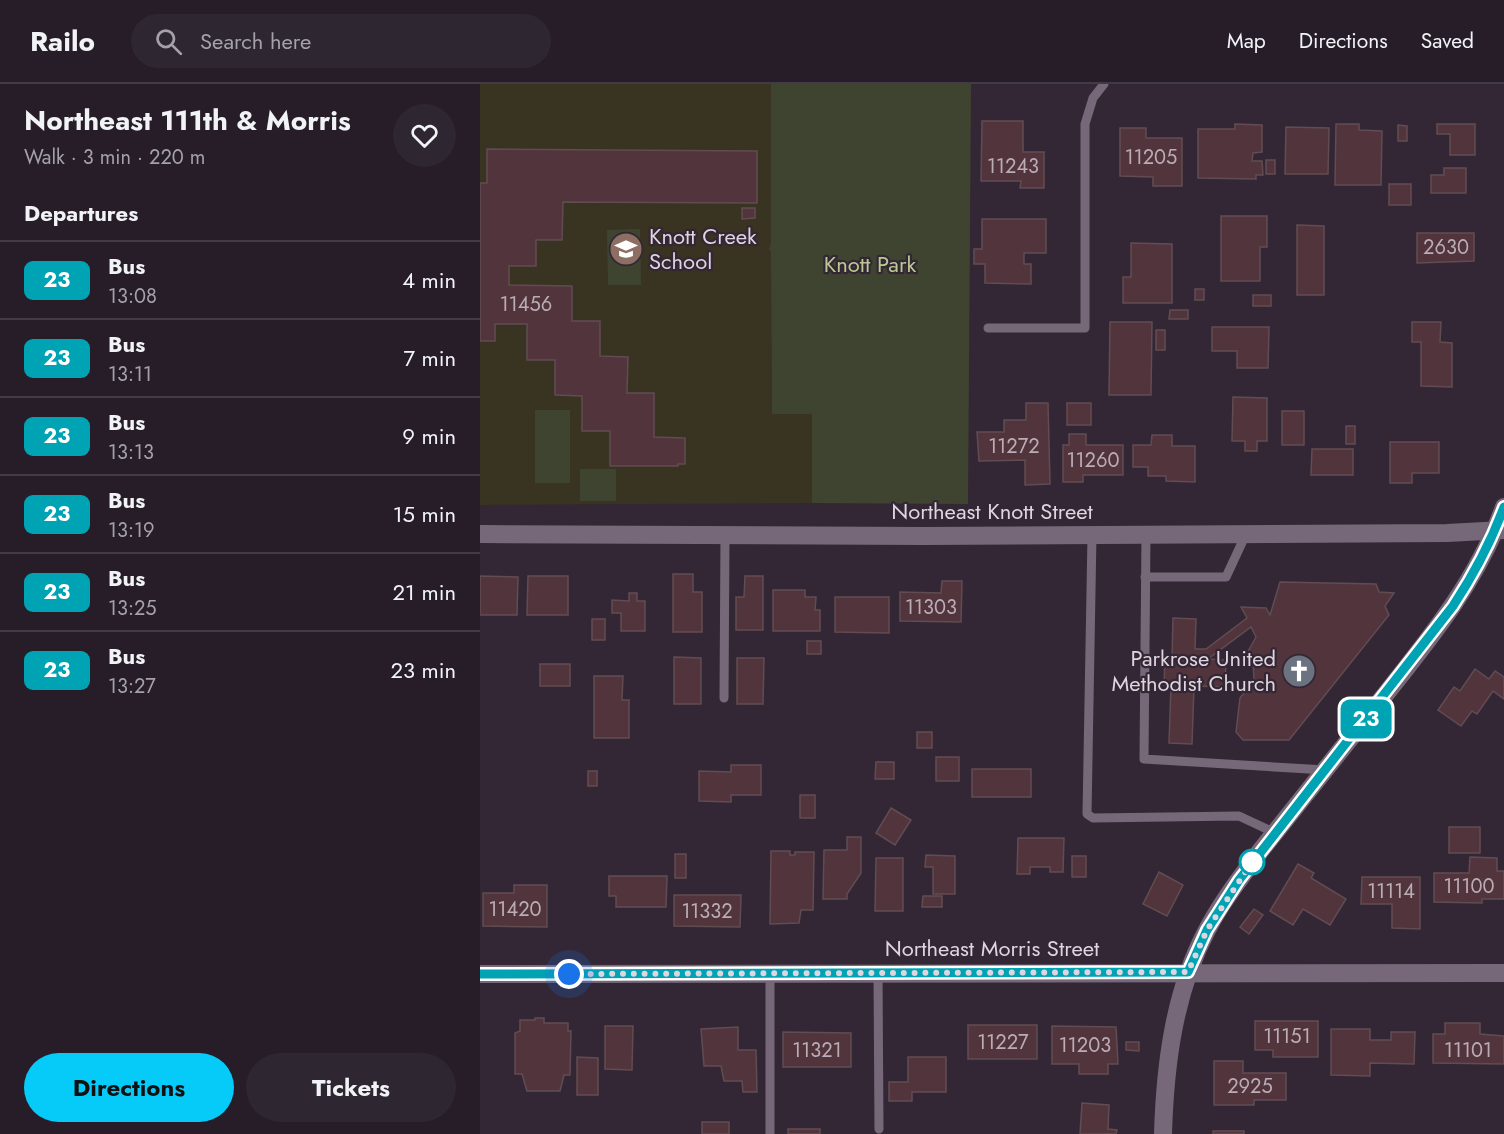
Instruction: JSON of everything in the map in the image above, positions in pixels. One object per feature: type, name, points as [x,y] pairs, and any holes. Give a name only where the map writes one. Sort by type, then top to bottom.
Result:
[{"type":"street","points":[[1163,1134],[1166,1075],[1171,1043],[1188,972],[1207,930],[1220,908],[1275,833],[1440,625],[1500,530],[1504,507]]},
{"type":"street","name":"Northeast Knott Street","points":[[480,534],[1092,535],[1448,533],[1500,530]]},
{"type":"street","name":"Northeast Morris Street","points":[[480,974],[1504,973]]},
{"type":"lane","points":[[988,328],[1085,328],[1085,124],[1093,98],[1104,84]]},
{"type":"lane","points":[[724,698],[725,534]]},
{"type":"lane","points":[[1146,534],[1144,759],[1325,770]]},
{"type":"lane","points":[[1145,576],[1226,576],[1246,534]]},
{"type":"lane","points":[[1092,535],[1087,814],[1093,818],[1239,816],[1275,833]]},
{"type":"lane","points":[[770,973],[770,1134]]},
{"type":"lane","points":[[878,973],[879,1129]]},
{"type":"shaded area","name":"Knott Creek School","points":[[480,84],[771,84],[772,414],[812,414],[812,503],[480,505]]},
{"type":"green space","name":"Knott Park","points":[[771,84],[971,84],[968,504],[812,503],[812,414],[772,414],[771,252],[769,249],[771,243]]},
{"type":"green space","points":[[640,229],[641,285],[608,285],[607,230]]},
{"type":"green space","points":[[535,410],[570,410],[570,483],[535,483]]},
{"type":"green space","points":[[580,469],[616,469],[616,501],[580,501]]},
{"type":"building","points":[[982,121],[1023,121],[1023,152],[1044,152],[1044,188],[1020,188],[1021,181],[981,181]]},
{"type":"building","points":[[1235,124],[1262,125],[1262,152],[1253,153],[1252,161],[1262,161],[1263,175],[1256,175],[1256,179],[1198,178],[1198,129],[1235,129]]},
{"type":"building","points":[[1336,124],[1359,124],[1359,130],[1382,131],[1381,185],[1335,185]]},
{"type":"building","points":[[1437,124],[1475,124],[1475,155],[1450,155],[1450,134],[1437,134]]},
{"type":"building","points":[[1398,125],[1407,126],[1407,141],[1398,141]]},
{"type":"building","points":[[1286,127],[1329,128],[1328,174],[1285,174]]},
{"type":"building","points":[[1120,128],[1146,128],[1146,138],[1182,138],[1182,186],[1153,186],[1153,177],[1120,176]]},
{"type":"building","points":[[487,149],[757,151],[757,203],[563,202],[562,240],[536,240],[536,266],[509,266],[509,285],[572,286],[572,321],[600,321],[600,356],[628,357],[627,393],[654,393],[654,437],[685,438],[685,464],[678,464],[678,466],[610,466],[610,431],[582,431],[582,396],[555,395],[555,360],[527,360],[527,324],[495,324],[495,341],[480,341],[480,183],[487,183]]},
{"type":"building","points":[[1266,160],[1275,160],[1275,174],[1266,174]]},
{"type":"building","points":[[1444,168],[1466,168],[1466,193],[1431,193],[1431,175],[1444,175]]},
{"type":"building","points":[[1389,184],[1411,184],[1411,205],[1389,205]]},
{"type":"building","points":[[742,208],[755,208],[755,218],[742,219]]},
{"type":"building","points":[[1221,216],[1267,216],[1267,247],[1260,247],[1260,281],[1221,281]]},
{"type":"building","points":[[982,219],[1046,219],[1046,253],[1024,253],[1024,264],[1031,264],[1031,284],[985,283],[985,264],[974,264],[974,249],[982,249]]},
{"type":"building","points":[[1297,225],[1324,226],[1324,295],[1297,295]]},
{"type":"building","points":[[1417,233],[1474,233],[1474,261],[1417,263]]},
{"type":"building","points":[[1131,243],[1172,244],[1172,303],[1123,303],[1123,277],[1131,277]]},
{"type":"building","points":[[1195,289],[1204,289],[1204,300],[1195,300]]},
{"type":"building","points":[[1253,295],[1271,295],[1271,306],[1253,306]]},
{"type":"building","points":[[1170,310],[1188,310],[1188,319],[1169,319]]},
{"type":"building","points":[[1110,322],[1152,322],[1151,395],[1109,395]]},
{"type":"building","points":[[1412,322],[1441,322],[1440,342],[1452,343],[1452,387],[1421,386],[1421,342],[1412,342]]},
{"type":"building","points":[[1212,327],[1269,327],[1268,368],[1237,368],[1237,351],[1212,351]]},
{"type":"building","points":[[1156,330],[1165,330],[1165,350],[1156,350]]},
{"type":"building","points":[[1233,397],[1267,398],[1267,441],[1257,441],[1257,451],[1245,451],[1245,441],[1232,441]]},
{"type":"building","points":[[1026,403],[1048,403],[1050,484],[1025,485],[1025,460],[979,461],[977,432],[1004,432],[1004,420],[1026,420]]},
{"type":"building","points":[[1067,403],[1091,403],[1091,425],[1067,425]]},
{"type":"building","points":[[1282,411],[1304,411],[1304,445],[1282,445]]},
{"type":"building","points":[[1346,426],[1355,426],[1355,444],[1346,444]]},
{"type":"building","points":[[1069,434],[1086,434],[1086,445],[1123,445],[1123,475],[1083,475],[1083,482],[1063,482],[1063,445],[1069,445]]},
{"type":"building","points":[[1152,435],[1172,435],[1172,446],[1195,446],[1195,482],[1166,481],[1166,476],[1148,476],[1148,467],[1133,467],[1133,445],[1151,445]]},
{"type":"building","points":[[1390,442],[1439,442],[1439,473],[1412,473],[1412,483],[1390,483]]},
{"type":"building","points":[[1312,449],[1353,449],[1353,475],[1311,475]]},
{"type":"building","points":[[673,574],[693,574],[693,592],[702,592],[702,632],[673,632]]},
{"type":"building","points":[[480,576],[518,577],[517,615],[480,615]]},
{"type":"building","points":[[528,576],[568,576],[568,615],[527,615]]},
{"type":"building","points":[[745,576],[763,576],[763,630],[736,630],[736,597],[744,597]]},
{"type":"building","points":[[942,581],[962,581],[961,622],[900,621],[900,592],[941,593]]},
{"type":"building","name":"Parkrose United Methodist Church","points":[[1280,582],[1376,584],[1379,592],[1394,593],[1385,606],[1389,615],[1289,740],[1243,740],[1236,732],[1240,698],[1254,680],[1253,661],[1246,655],[1256,637],[1251,627],[1208,659],[1226,660],[1225,687],[1194,686],[1192,744],[1169,743],[1171,685],[1164,685],[1165,658],[1172,659],[1173,618],[1196,619],[1195,649],[1206,649],[1247,618],[1241,607],[1266,608],[1270,615]]},
{"type":"building","points":[[773,590],[805,590],[805,597],[816,597],[815,610],[820,610],[820,631],[773,631]]},
{"type":"building","points":[[629,593],[637,593],[637,601],[645,601],[645,631],[621,631],[621,613],[612,613],[612,600],[629,601]]},
{"type":"building","points":[[835,597],[889,597],[889,633],[835,632]]},
{"type":"building","points":[[592,619],[605,619],[605,640],[592,640]]},
{"type":"building","points":[[807,641],[821,641],[821,654],[807,654]]},
{"type":"building","points":[[674,657],[701,658],[701,704],[674,704]]},
{"type":"building","points":[[737,658],[764,658],[763,704],[737,704]]},
{"type":"building","points":[[540,664],[570,664],[570,686],[540,686]]},
{"type":"building","points":[[1475,669],[1489,679],[1495,671],[1504,677],[1504,699],[1493,691],[1477,714],[1472,711],[1461,726],[1438,710],[1454,687],[1460,691]]},
{"type":"building","points":[[594,676],[623,676],[622,700],[629,700],[629,738],[594,738]]},
{"type":"building","points":[[917,732],[932,732],[932,748],[917,748]]},
{"type":"building","points":[[936,757],[959,757],[959,781],[936,781]]},
{"type":"building","points":[[876,762],[894,762],[894,779],[875,779]]},
{"type":"building","points":[[731,765],[761,765],[761,795],[731,795],[731,802],[699,801],[699,771],[731,772]]},
{"type":"building","points":[[972,769],[1031,769],[1031,797],[972,797]]},
{"type":"building","points":[[588,771],[597,771],[597,786],[588,786]]},
{"type":"building","points":[[800,795],[815,795],[815,818],[800,818]]},
{"type":"building","points":[[891,808],[911,820],[895,845],[876,833]]},
{"type":"building","points":[[1449,827],[1480,827],[1480,853],[1449,853]]},
{"type":"building","points":[[847,837],[861,837],[861,873],[847,894],[847,899],[823,899],[824,850],[847,850]]},
{"type":"building","points":[[1018,838],[1064,838],[1063,872],[1050,872],[1050,867],[1030,867],[1030,874],[1017,874]]},
{"type":"building","points":[[771,851],[790,851],[790,855],[795,855],[795,852],[814,852],[813,910],[801,910],[799,923],[770,924]]},
{"type":"building","points":[[675,854],[686,854],[686,878],[675,878]]},
{"type":"building","points":[[926,855],[955,856],[955,894],[933,894],[933,867],[925,867]]},
{"type":"building","points":[[1072,856],[1086,856],[1086,877],[1072,877]]},
{"type":"building","points":[[1470,857],[1497,858],[1497,871],[1504,871],[1504,899],[1482,899],[1482,903],[1434,902],[1434,873],[1469,873]]},
{"type":"building","points":[[876,858],[903,858],[903,911],[875,911]]},
{"type":"building","points":[[1298,864],[1314,873],[1311,878],[1346,899],[1330,925],[1303,909],[1293,925],[1270,911]]},
{"type":"building","points":[[1159,872],[1183,885],[1167,916],[1143,904]]},
{"type":"building","points":[[609,876],[667,876],[666,907],[616,907],[616,896],[609,896]]},
{"type":"building","points":[[1362,877],[1420,877],[1420,929],[1392,928],[1392,904],[1361,904]]},
{"type":"building","points":[[514,885],[547,885],[547,927],[483,926],[483,893],[514,893]]},
{"type":"building","points":[[674,895],[741,895],[740,927],[674,926]]},
{"type":"building","points":[[923,896],[942,896],[942,907],[922,907]]},
{"type":"building","points":[[1254,909],[1263,915],[1249,934],[1240,927]]},
{"type":"building","points":[[535,1018],[544,1018],[544,1023],[568,1023],[568,1031],[571,1031],[570,1075],[564,1075],[560,1091],[527,1091],[522,1074],[515,1074],[515,1033],[520,1031],[520,1020],[535,1020]]},
{"type":"building","points":[[1255,1021],[1318,1021],[1318,1057],[1273,1057],[1273,1050],[1255,1050]]},
{"type":"building","points":[[1445,1023],[1480,1023],[1480,1034],[1504,1036],[1504,1064],[1433,1063],[1433,1034],[1445,1034]]},
{"type":"building","points":[[968,1025],[1037,1025],[1037,1059],[968,1059]]},
{"type":"building","points":[[605,1026],[633,1026],[632,1070],[605,1069]]},
{"type":"building","points":[[1052,1026],[1116,1027],[1118,1064],[1108,1064],[1108,1074],[1079,1074],[1079,1064],[1052,1064]]},
{"type":"building","points":[[738,1027],[738,1050],[756,1050],[757,1092],[743,1092],[742,1081],[724,1081],[721,1066],[704,1066],[701,1029]]},
{"type":"building","points":[[1331,1029],[1370,1029],[1370,1040],[1391,1040],[1391,1032],[1415,1032],[1414,1064],[1370,1063],[1370,1076],[1331,1075]]},
{"type":"building","points":[[783,1032],[851,1033],[851,1067],[783,1067]]},
{"type":"building","points":[[1126,1042],[1139,1042],[1139,1051],[1126,1050]]},
{"type":"building","points":[[577,1057],[598,1058],[598,1095],[577,1095]]},
{"type":"building","points":[[908,1057],[946,1057],[946,1092],[912,1092],[912,1101],[889,1101],[889,1082],[908,1082]]},
{"type":"building","points":[[1214,1061],[1243,1061],[1243,1073],[1286,1073],[1286,1100],[1254,1100],[1254,1105],[1214,1105]]},
{"type":"building","points":[[1082,1103],[1109,1105],[1108,1129],[1117,1130],[1116,1134],[1080,1134]]},
{"type":"building","points":[[702,1122],[729,1122],[729,1134],[702,1134]]},
{"type":"building","points":[[788,1129],[820,1129],[820,1134],[788,1134]]},
{"type":"building","points":[[1213,1131],[1244,1131],[1244,1134],[1213,1134]]},
{"type":"bus line","name":"23","points":[[480,974],[1188,972],[1207,930],[1239,880],[1453,606],[1471,579],[1496,530],[1504,507]]},
{"type":"place","name":"Knott Creek School","points":[[626,249]]},
{"type":"place","name":"Parkrose United Methodist Church","points":[[1299,671]]},
{"type":"route","points":[[569,974],[1188,972],[1207,930],[1252,862]]}]
